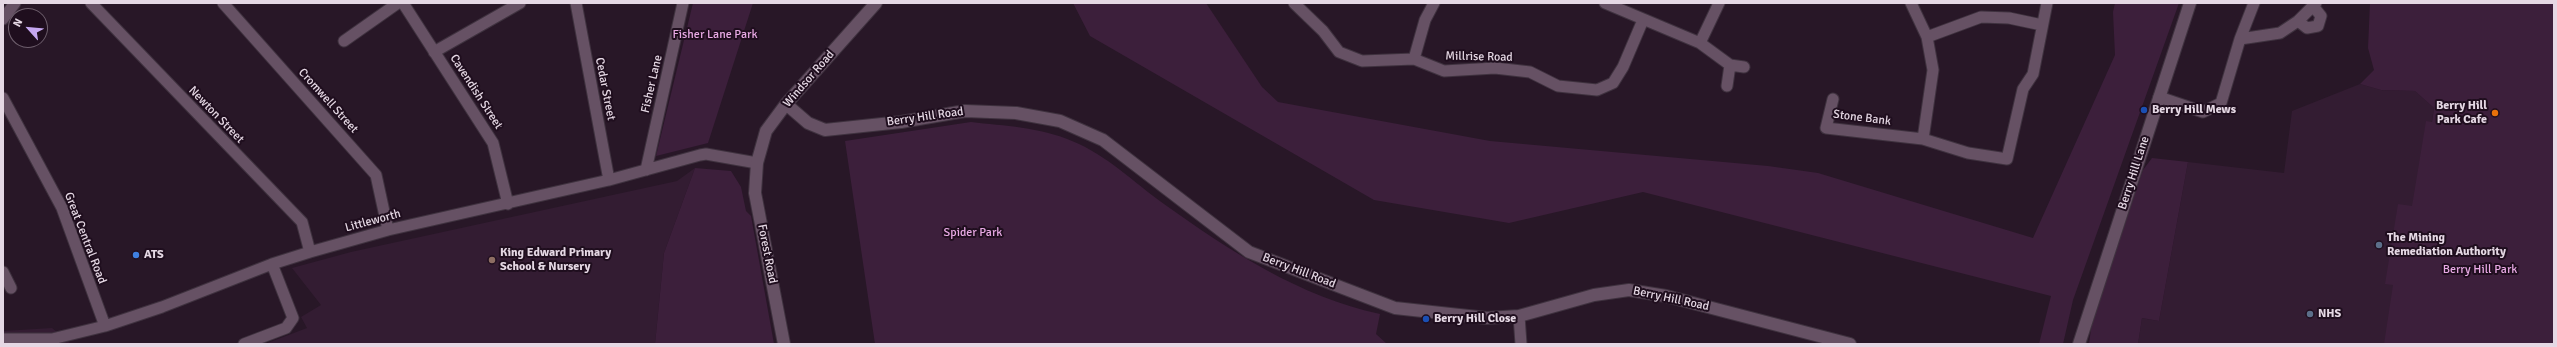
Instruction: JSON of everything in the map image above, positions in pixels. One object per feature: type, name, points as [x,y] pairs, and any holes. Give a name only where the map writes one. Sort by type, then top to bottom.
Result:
[{"type":"street","points":[[3,19],[15,3]]},
{"type":"street","name":"Newton Street","points":[[91,3],[302,222],[310,252]]},
{"type":"street","name":"Cromwell Street","points":[[223,3],[376,175],[388,230]]},
{"type":"street","points":[[344,41],[398,3]]},
{"type":"street","name":"Cavendish Street","points":[[403,3],[493,143],[508,204]]},
{"type":"street","points":[[434,52],[520,3]]},
{"type":"street","name":"Cedar Street","points":[[576,3],[609,180]]},
{"type":"street","name":"Fisher Lane","points":[[646,170],[684,3]]},
{"type":"street","name":"Windsor Road","points":[[757,163],[766,131],[786,104],[876,3]]},
{"type":"street","name":"Millrise Road","points":[[1294,3],[1323,31],[1339,52],[1362,61],[1414,59],[1444,71],[1495,68],[1530,72],[1558,86],[1596,90],[1613,83],[1623,67],[1643,20]]},
{"type":"street","points":[[1414,59],[1425,20],[1434,3]]},
{"type":"street","points":[[1605,3],[1700,43],[1730,65],[1744,67]]},
{"type":"street","points":[[1700,43],[1719,3]]},
{"type":"street","points":[[1911,3],[1927,37],[1933,70],[1923,139]]},
{"type":"street","points":[[1927,37],[1981,17],[2009,18],[2042,25],[2047,3]]},
{"type":"street","name":"Berry Hill Lane","points":[[2079,344],[2190,3]]},
{"type":"street","points":[[2159,97],[2203,112],[2221,102],[2240,39],[2254,3]]},
{"type":"street","points":[[2240,39],[2280,33],[2298,21],[2315,4],[2322,16],[2318,26],[2307,28],[2298,21]]},
{"type":"street","name":"Stone Bank","points":[[1833,99],[1826,128],[1923,139],[1968,153],[2007,159],[2023,89],[2033,74],[2042,25]]},
{"type":"street","points":[[1727,86],[1730,65]]},
{"type":"street","name":"Great Central Road","points":[[3,98],[7,116],[62,208],[105,326]]},
{"type":"street","name":"Berry Hill Road","points":[[786,104],[808,123],[825,130],[901,122],[965,111],[1016,113],[1060,122],[1103,140],[1250,252],[1395,308],[1487,318],[1519,316],[1594,295],[1629,290],[1666,296],[1850,344]]},
{"type":"street","name":"Littleworth","points":[[3,339],[53,342],[162,307],[272,264],[310,252],[388,230],[609,180],[706,154],[757,163]]},
{"type":"street","name":"Forest Road","points":[[757,163],[755,193],[784,344]]},
{"type":"street","points":[[244,344],[286,328],[293,318],[272,264]]},
{"type":"street","points":[[3,272],[11,288]]},
{"type":"street","points":[[1519,316],[1521,344]]},
{"type":"shaded area","points":[[2360,84],[2381,90],[2415,91],[2434,108],[2417,212],[2389,344],[2138,344],[2142,318],[2159,321],[2188,162],[2284,173],[2292,111]]},
{"type":"shaded area","name":"King Edward Primary School & Nursery","points":[[695,168],[664,253],[655,344],[265,344],[307,328],[301,317],[321,305],[292,268],[351,252],[677,181]]},
{"type":"shaded area","points":[[52,328],[71,344],[3,344],[3,331]]},
{"type":"green space","name":"Fisher Lane Park","points":[[693,3],[753,3],[708,143],[656,156]]},
{"type":"green space","points":[[1073,3],[1206,3],[1262,87],[1278,102],[1490,141],[1768,166],[1818,173],[2033,238],[2115,55],[2113,12],[2115,3],[2179,3],[2073,300],[2063,344],[2039,344],[2051,296],[1643,192],[1509,223],[1374,200],[1090,36]]},
{"type":"green space","name":"Berry Hill Park","points":[[2370,3],[2554,3],[2554,344],[2384,344],[2393,285],[2385,284],[2398,204],[2412,206],[2426,121],[2432,122],[2434,108],[2415,91],[2381,90],[2360,84],[2374,70],[2368,48]]},
{"type":"green space","name":"Spider Park","points":[[971,122],[1035,130],[1060,136],[1085,147],[1108,161],[1189,222],[1240,255],[1294,284],[1322,296],[1350,306],[1380,314],[1376,334],[1387,344],[875,344],[845,141]]},
{"type":"green space","points":[[2152,158],[2188,162],[2159,321],[2142,318],[2138,344],[2089,344],[2092,322],[2143,170]]},
{"type":"green space","points":[[695,168],[731,171],[741,187],[746,211],[751,216],[774,344],[655,344],[664,253]]},
{"type":"place","name":"Berry Hill Mews","points":[[2144,110]]},
{"type":"place","name":"Berry Hill Park Cafe","points":[[2495,113]]},
{"type":"place","name":"The Mining Remediation Authority","points":[[2379,245]]},
{"type":"place","name":"ATS","points":[[136,255]]},
{"type":"place","name":"King Edward Primary School & Nursery","points":[[492,260]]},
{"type":"place","name":"NHS","points":[[2310,314]]},
{"type":"place","name":"Berry Hill Close","points":[[1426,319]]}]
